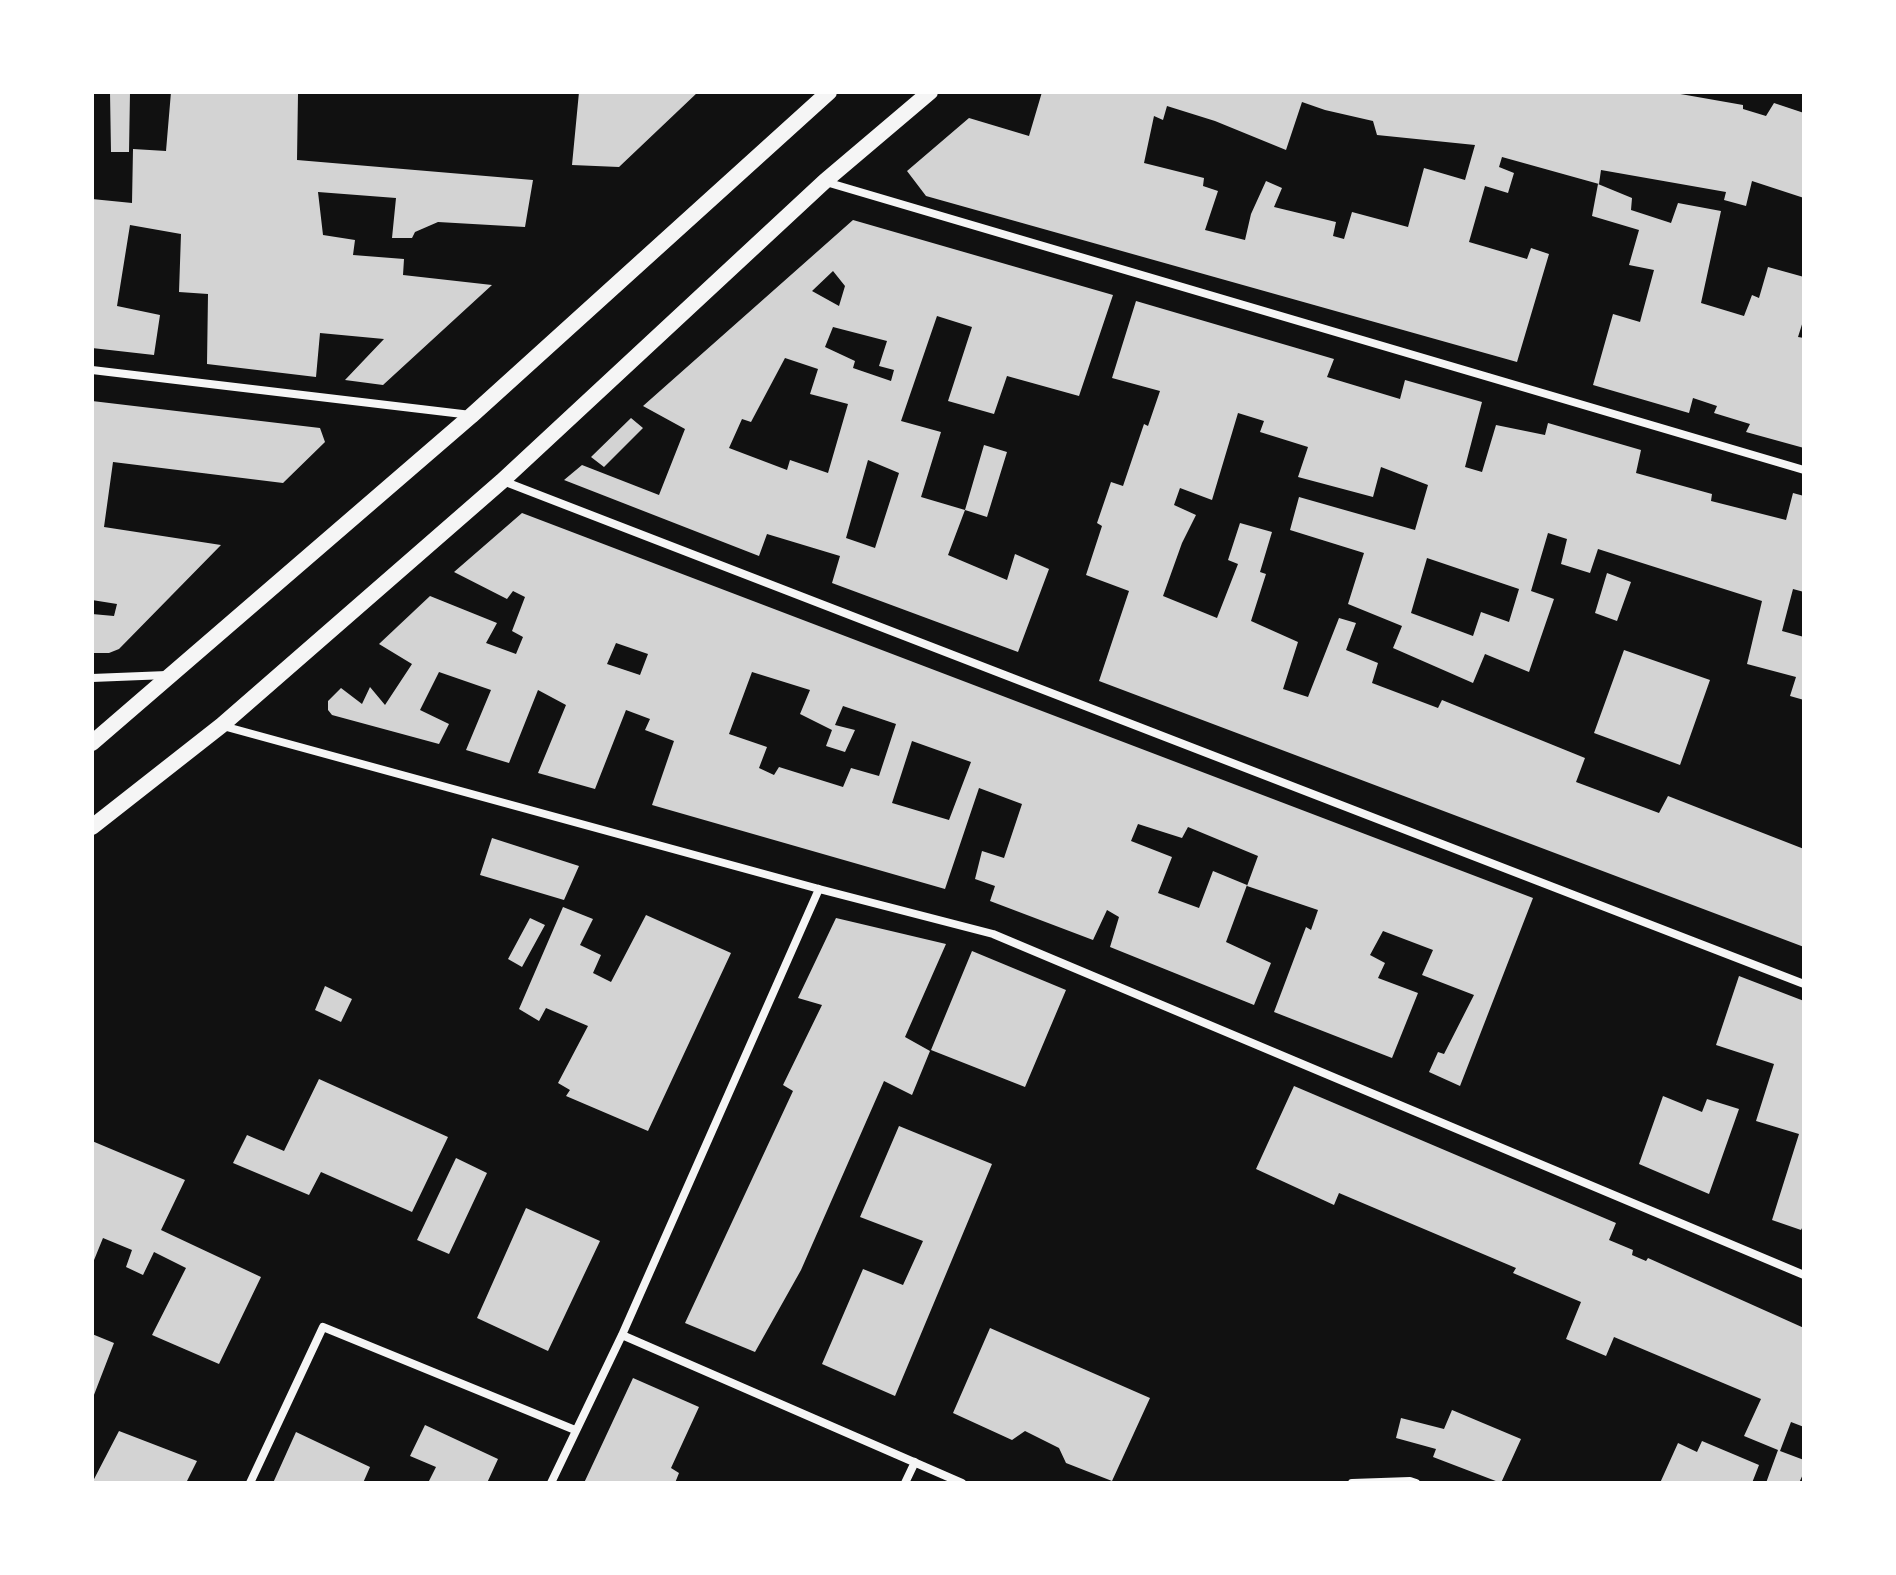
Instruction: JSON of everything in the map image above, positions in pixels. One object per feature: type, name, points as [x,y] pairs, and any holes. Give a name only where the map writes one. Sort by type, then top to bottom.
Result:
[{"type":"main road","points":[[92,743],[471,416],[829,92]]},
{"type":"main road","points":[[92,827],[222,725],[502,481],[825,181],[930,92]]},
{"type":"street","points":[[825,181],[1804,470]]},
{"type":"street","points":[[92,370],[471,416]]},
{"type":"street","points":[[502,481],[1804,984]]},
{"type":"street","points":[[92,678],[173,675]]},
{"type":"street","points":[[222,725],[993,934],[1804,1275]]},
{"type":"street","points":[[551,1483],[622,1335],[819,889]]},
{"type":"street","points":[[250,1483],[323,1327],[575,1430]]},
{"type":"street","points":[[622,1335],[962,1483]]},
{"type":"street","points":[[905,1483],[915,1462]]},
{"type":"street","points":[[1352,1483],[1416,1483]]},
{"type":"building","points":[[110,92],[130,92],[129,152],[111,152]]},
{"type":"building","points":[[171,92],[298,94],[297,160],[533,180],[525,227],[438,222],[415,232],[412,238],[392,238],[396,198],[318,192],[323,235],[355,240],[353,255],[404,259],[403,275],[492,285],[383,385],[345,380],[384,339],[320,333],[316,377],[207,364],[208,294],[179,292],[181,234],[130,225],[117,306],[160,315],[154,355],[92,348],[92,199],[132,203],[133,149],[166,151]]},
{"type":"building","points":[[579,92],[698,92],[619,167],[572,165]]},
{"type":"building","points":[[1042,92],[1669,92],[1743,105],[1743,109],[1766,116],[1774,103],[1804,113],[1804,198],[1752,181],[1746,206],[1724,200],[1726,192],[1601,170],[1599,184],[1502,157],[1499,167],[1514,173],[1508,193],[1485,186],[1469,242],[1527,259],[1531,248],[1549,254],[1517,362],[926,196],[907,171],[969,118],[1029,136]],"holes":[[[1302,102],[1373,121],[1377,135],[1475,145],[1465,180],[1424,168],[1408,227],[1352,212],[1344,239],[1333,236],[1336,222],[1274,207],[1282,188],[1266,181],[1251,214],[1245,240],[1205,230],[1218,191],[1203,186],[1204,178],[1144,163],[1154,116],[1163,120],[1167,106],[1215,121],[1286,150]]]},
{"type":"building","points":[[1598,184],[1632,198],[1631,210],[1671,223],[1678,203],[1721,211],[1701,303],[1744,316],[1752,295],[1759,298],[1768,267],[1804,277],[1804,318],[1798,337],[1804,338],[1804,448],[1746,432],[1750,424],[1714,413],[1717,406],[1693,398],[1689,413],[1593,385],[1613,314],[1640,322],[1654,270],[1629,265],[1639,230],[1592,216]]},
{"type":"building","points":[[853,220],[1113,295],[1079,396],[1007,376],[994,414],[948,401],[972,327],[937,316],[901,421],[941,432],[921,497],[965,510],[948,555],[1007,580],[1015,554],[1049,569],[1018,652],[832,583],[840,556],[767,534],[759,556],[564,480],[582,465],[659,495],[685,429],[643,406]],"holes":[[[833,271],[845,286],[839,306],[812,291]],[[833,327],[887,341],[879,366],[894,370],[891,381],[853,368],[855,361],[825,347]],[[785,358],[818,369],[810,394],[848,404],[828,473],[790,460],[787,470],[729,448],[742,419],[751,422]],[[868,460],[899,473],[875,548],[846,538]]]},
{"type":"building","points":[[1136,301],[1334,359],[1327,377],[1400,399],[1405,380],[1482,402],[1465,467],[1482,472],[1496,425],[1545,435],[1548,423],[1641,450],[1636,473],[1712,494],[1711,501],[1786,520],[1793,493],[1804,496],[1804,592],[1793,589],[1782,631],[1804,637],[1804,700],[1790,696],[1796,677],[1747,664],[1762,601],[1598,549],[1590,573],[1561,564],[1567,539],[1548,533],[1531,591],[1554,599],[1529,672],[1485,654],[1473,683],[1393,648],[1402,626],[1348,604],[1364,553],[1290,530],[1299,497],[1415,530],[1428,485],[1381,467],[1373,497],[1298,477],[1308,447],[1260,432],[1264,421],[1238,413],[1212,500],[1180,488],[1174,505],[1196,515],[1182,543],[1163,596],[1217,618],[1238,564],[1228,560],[1240,523],[1272,532],[1260,572],[1266,574],[1251,621],[1298,642],[1283,689],[1308,697],[1339,618],[1356,623],[1346,650],[1378,663],[1372,683],[1438,708],[1442,700],[1585,758],[1576,782],[1659,813],[1668,796],[1804,849],[1804,947],[1099,681],[1129,591],[1086,575],[1102,526],[1097,523],[1111,482],[1123,486],[1144,424],[1148,426],[1160,391],[1112,378]],"holes":[[[1427,558],[1519,589],[1509,622],[1481,612],[1473,636],[1411,613]]]},
{"type":"building","points":[[92,401],[320,428],[325,442],[283,483],[113,462],[104,527],[221,545],[119,649],[109,653],[92,653],[92,614],[114,616],[117,604],[92,600]]},
{"type":"building","points":[[631,418],[643,428],[604,467],[591,457]]},
{"type":"building","points":[[984,445],[1007,452],[987,517],[965,510]]},
{"type":"building","points":[[522,513],[1533,898],[1460,1086],[1429,1072],[1438,1052],[1444,1054],[1474,995],[1422,975],[1433,950],[1383,931],[1370,955],[1385,963],[1378,978],[1418,993],[1392,1058],[1274,1012],[1306,927],[1311,930],[1318,910],[1247,886],[1258,856],[1188,827],[1182,838],[1138,824],[1131,841],[1172,857],[1158,893],[1199,908],[1213,871],[1247,885],[1226,942],[1271,963],[1254,1005],[1110,947],[1119,917],[1107,910],[1093,940],[990,901],[995,886],[975,879],[982,851],[1004,858],[1022,804],[979,788],[945,889],[652,805],[674,741],[645,730],[650,719],[626,710],[595,789],[538,773],[566,705],[538,690],[509,763],[466,750],[491,690],[439,672],[420,710],[449,724],[439,744],[332,715],[328,710],[328,701],[341,688],[362,704],[370,687],[385,705],[412,664],[379,644],[430,596],[497,623],[486,643],[516,654],[523,637],[512,631],[525,597],[513,591],[507,599],[454,572]],"holes":[[[616,643],[648,654],[640,675],[607,664]],[[752,672],[810,690],[800,714],[832,730],[826,746],[845,752],[855,730],[835,725],[843,706],[896,724],[879,776],[851,768],[843,787],[779,767],[774,775],[759,768],[767,747],[729,734]],[[912,741],[971,762],[949,820],[892,803]]]},
{"type":"building","points":[[1607,573],[1631,582],[1617,621],[1595,613]]},
{"type":"building","points":[[1624,650],[1710,680],[1680,765],[1594,733]]},
{"type":"building","points":[[492,838],[579,866],[564,900],[480,875]]},
{"type":"building","points":[[563,907],[593,919],[580,945],[601,955],[593,973],[611,982],[646,915],[731,953],[648,1131],[566,1096],[570,1090],[558,1083],[588,1026],[546,1008],[539,1021],[519,1009]]},
{"type":"building","points":[[530,918],[545,925],[522,967],[508,959]]},
{"type":"building","points":[[836,918],[946,944],[905,1037],[930,1051],[912,1095],[884,1081],[801,1270],[755,1352],[685,1323],[793,1091],[783,1085],[822,1005],[798,998]]},
{"type":"building","points":[[972,951],[1066,990],[1025,1087],[931,1050]]},
{"type":"building","points":[[1739,976],[1804,1001],[1804,1224],[1801,1230],[1772,1220],[1799,1134],[1756,1121],[1774,1064],[1716,1045]]},
{"type":"building","points":[[325,986],[352,999],[341,1022],[315,1010]]},
{"type":"building","points":[[319,1079],[448,1137],[412,1212],[321,1172],[309,1195],[233,1163],[247,1135],[284,1151]]},
{"type":"building","points":[[1294,1086],[1616,1223],[1609,1240],[1633,1250],[1632,1255],[1646,1261],[1648,1258],[1804,1328],[1804,1427],[1791,1422],[1780,1451],[1804,1460],[1804,1472],[1799,1483],[1766,1483],[1778,1450],[1744,1436],[1761,1399],[1614,1337],[1606,1356],[1566,1339],[1581,1302],[1513,1273],[1516,1268],[1339,1193],[1334,1205],[1256,1169]]},
{"type":"building","points":[[1663,1096],[1702,1112],[1707,1099],[1739,1109],[1709,1194],[1639,1164]]},
{"type":"building","points":[[899,1126],[992,1164],[895,1396],[822,1364],[863,1269],[903,1285],[923,1241],[860,1217]]},
{"type":"building","points":[[92,1141],[185,1180],[161,1230],[261,1277],[219,1364],[152,1335],[186,1268],[154,1252],[143,1275],[126,1267],[132,1250],[103,1238],[92,1265]]},
{"type":"building","points":[[456,1158],[487,1173],[449,1254],[417,1240]]},
{"type":"building","points":[[526,1208],[600,1241],[548,1351],[477,1318]]},
{"type":"building","points":[[990,1328],[1150,1398],[1112,1481],[1066,1463],[1059,1448],[1025,1431],[1012,1440],[953,1413]]},
{"type":"building","points":[[92,1334],[114,1343],[92,1400]]},
{"type":"building","points":[[633,1378],[699,1407],[671,1468],[679,1473],[675,1483],[584,1483]]},
{"type":"building","points":[[1452,1410],[1521,1439],[1501,1483],[1433,1457],[1436,1449],[1396,1438],[1401,1418],[1444,1429]]},
{"type":"building","points":[[425,1425],[498,1459],[487,1483],[428,1483],[436,1467],[410,1456]]},
{"type":"building","points":[[119,1431],[197,1461],[186,1483],[92,1483]]},
{"type":"building","points":[[296,1432],[370,1467],[363,1483],[273,1483]]},
{"type":"building","points":[[1702,1441],[1759,1465],[1752,1483],[1660,1483],[1678,1443],[1697,1452]]}]
